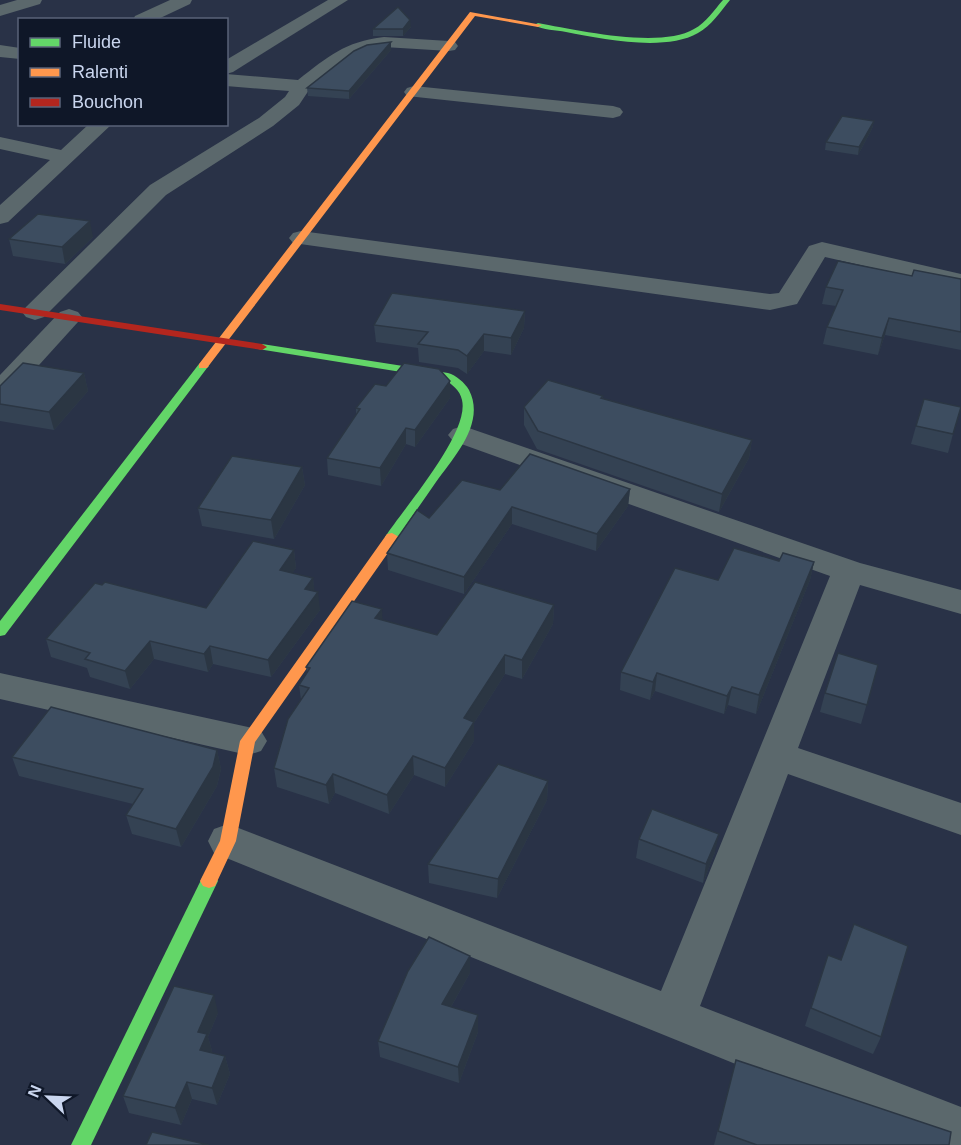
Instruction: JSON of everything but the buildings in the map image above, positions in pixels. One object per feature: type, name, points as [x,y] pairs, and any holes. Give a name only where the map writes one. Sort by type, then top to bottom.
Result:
[{"type":"street","points":[[0,11],[34,0]]},
{"type":"street","points":[[145,18],[184,0]]},
{"type":"street","points":[[228,67],[340,0]]},
{"type":"street","points":[[0,631],[473,14],[639,40],[668,39],[690,35],[728,0]]},
{"type":"street","points":[[35,312],[158,190],[266,122],[292,100],[303,86],[347,52],[363,45],[384,42],[449,46]]},
{"type":"street","points":[[0,51],[18,54]]},
{"type":"street","points":[[228,80],[303,86]]},
{"type":"street","points":[[414,92],[613,112]]},
{"type":"street","points":[[0,217],[100,126]]},
{"type":"street","points":[[0,143],[66,157]]},
{"type":"street","points":[[301,238],[770,302],[788,299],[817,251],[822,249],[961,281]]},
{"type":"street","points":[[0,307],[448,376],[465,387],[470,402],[462,435],[248,741],[228,841],[81,1145]]},
{"type":"street","points":[[0,392],[69,317]]},
{"type":"street","points":[[462,435],[849,571],[961,602]]},
{"type":"street","points":[[673,1017],[849,571]]},
{"type":"street","points":[[0,686],[248,741]]},
{"type":"street","points":[[776,755],[961,819]]},
{"type":"street","points":[[228,841],[961,1131]]},
{"type":"traffic: fast","points":[[538,25],[636,39],[675,38],[701,28],[727,0]]},
{"type":"traffic: fast","points":[[262,347],[448,376],[461,387],[468,399],[469,413],[465,427],[450,454],[392,537]]},
{"type":"traffic: fast","points":[[0,631],[203,366]]},
{"type":"traffic: fast","points":[[81,1145],[209,881]]},
{"type":"traffic: slow","points":[[203,366],[473,14],[538,25]]},
{"type":"traffic: slow","points":[[209,881],[228,841],[248,741],[392,537]]},
{"type":"traffic: jam","points":[[0,307],[262,347]]}]
